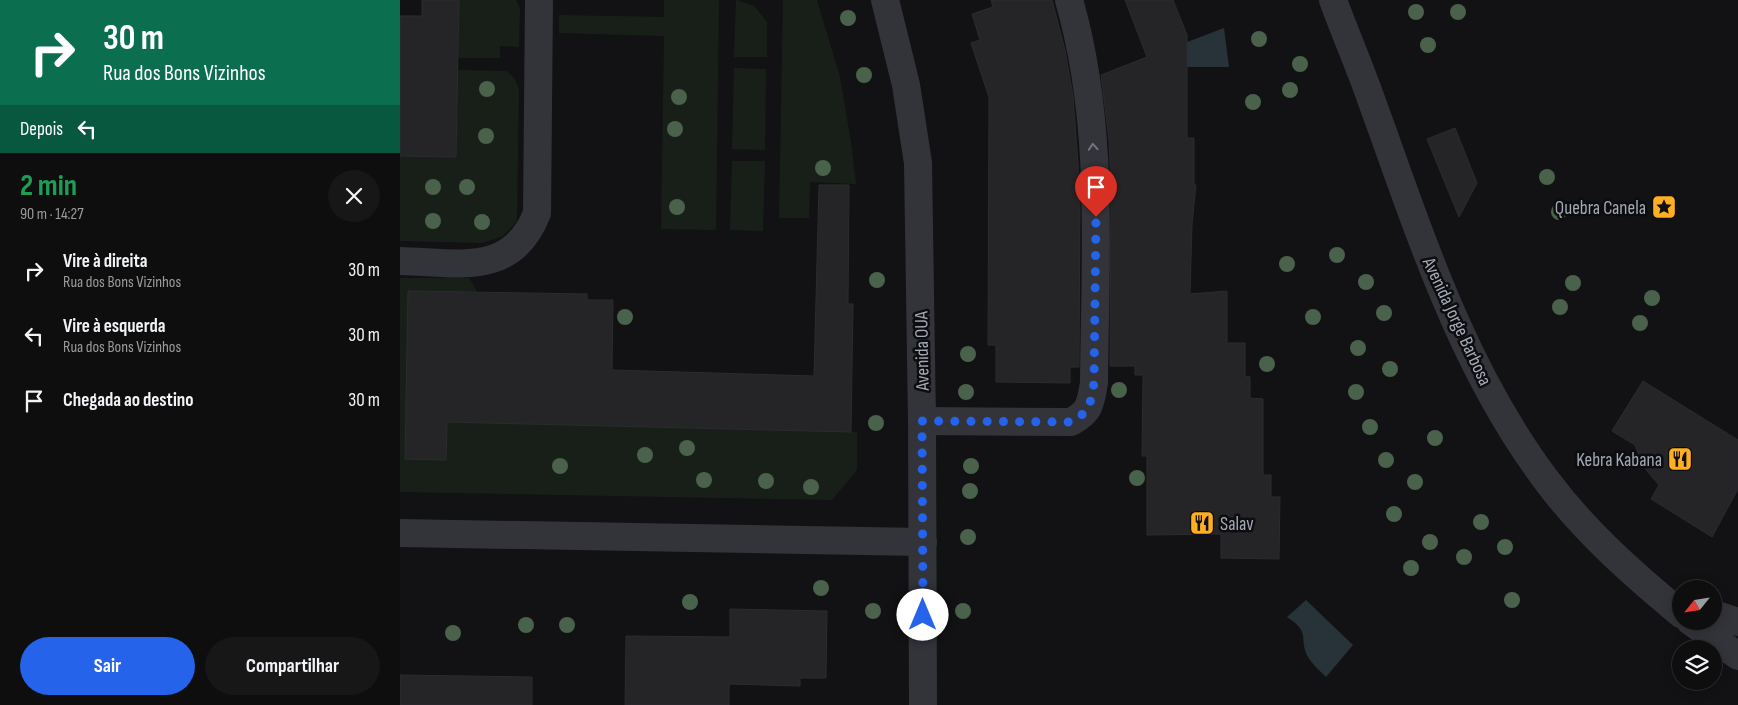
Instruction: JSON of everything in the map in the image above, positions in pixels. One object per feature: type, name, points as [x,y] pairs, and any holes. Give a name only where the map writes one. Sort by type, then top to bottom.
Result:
[{"type":"street","points":[[400,261],[482,262],[500,258],[517,247],[530,231],[537,213],[539,0]]},
{"type":"street","name":"Avenida OUA","points":[[885,0],[906,85],[918,163],[923,542],[922,705]]},
{"type":"street","points":[[922,421],[1071,422],[1084,415],[1090,406],[1094,383],[1096,180],[1088,81],[1081,42],[1069,0]]},
{"type":"street","name":"Avenida Jorge Barbosa","points":[[1332,0],[1370,97],[1425,251],[1481,375],[1511,428],[1548,482],[1589,530],[1621,562],[1670,599]]},
{"type":"street","points":[[400,532],[923,542]]},
{"type":"street","points":[[1722,617],[1738,622]]},
{"type":"street","points":[[1702,630],[1738,656]]},
{"type":"shaded area","points":[[459,0],[516,0],[520,8],[519,47],[500,46],[500,58],[458,58]]},
{"type":"shaded area","points":[[664,0],[719,0],[716,230],[661,229],[664,36],[559,33],[559,15],[664,17]]},
{"type":"shaded area","points":[[736,0],[754,6],[767,22],[767,57],[734,57]]},
{"type":"shaded area","points":[[783,0],[817,0],[840,77],[851,142],[856,184],[810,182],[809,218],[779,218]]},
{"type":"shaded area","points":[[1224,28],[1229,67],[1166,67],[1166,50]]},
{"type":"shaded area","points":[[734,68],[766,69],[765,150],[732,149]]},
{"type":"shaded area","points":[[458,70],[506,71],[517,84],[519,90],[517,221],[503,236],[482,243],[400,241],[400,156],[456,157]]},
{"type":"shaded area","points":[[732,161],[765,161],[763,231],[730,230]]},
{"type":"shaded area","points":[[400,278],[469,278],[477,291],[476,333],[456,422],[857,432],[857,470],[832,500],[400,492]]},
{"type":"shaded area","points":[[1306,600],[1353,645],[1326,677],[1308,657],[1299,627],[1287,617]]},
{"type":"building","points":[[422,0],[459,0],[456,157],[400,156],[400,16],[422,16]]},
{"type":"building","points":[[991,0],[1052,0],[1065,50],[1073,96],[1080,190],[1079,367],[1070,367],[1070,383],[996,382],[996,345],[988,345],[989,97],[971,43],[980,40],[972,14],[993,7]]},
{"type":"building","points":[[1125,0],[1173,0],[1187,35],[1187,138],[1194,138],[1194,185],[1196,185],[1192,224],[1190,294],[1227,291],[1227,343],[1245,343],[1245,376],[1250,377],[1250,398],[1263,399],[1263,475],[1271,475],[1271,497],[1280,497],[1279,559],[1221,558],[1221,534],[1147,535],[1147,456],[1142,456],[1143,375],[1135,375],[1135,366],[1110,366],[1111,189],[1109,140],[1101,75],[1147,57]]},
{"type":"building","points":[[1455,128],[1477,183],[1459,217],[1427,139]]},
{"type":"building","points":[[819,185],[849,185],[848,304],[853,304],[851,432],[447,422],[446,460],[405,459],[408,291],[587,294],[587,300],[613,300],[612,370],[814,376]]},
{"type":"building","points":[[1643,381],[1738,440],[1738,489],[1712,537],[1651,499],[1659,485],[1643,466],[1635,445],[1612,431]]},
{"type":"building","points":[[730,609],[827,611],[826,678],[800,678],[800,686],[729,684],[729,705],[625,705],[626,636],[730,637]]},
{"type":"building","points":[[400,675],[532,677],[532,705],[400,705]]},
{"type":"place","name":"Quebra Canela","points":[[1664,207]]},
{"type":"place","name":"Kebra Kabana","points":[[1680,459]]},
{"type":"place","name":"Salav","points":[[1202,523]]},
{"type":"route","points":[[923,615],[922,421],[1071,422],[1084,415],[1090,406],[1094,383],[1096,217]]}]
